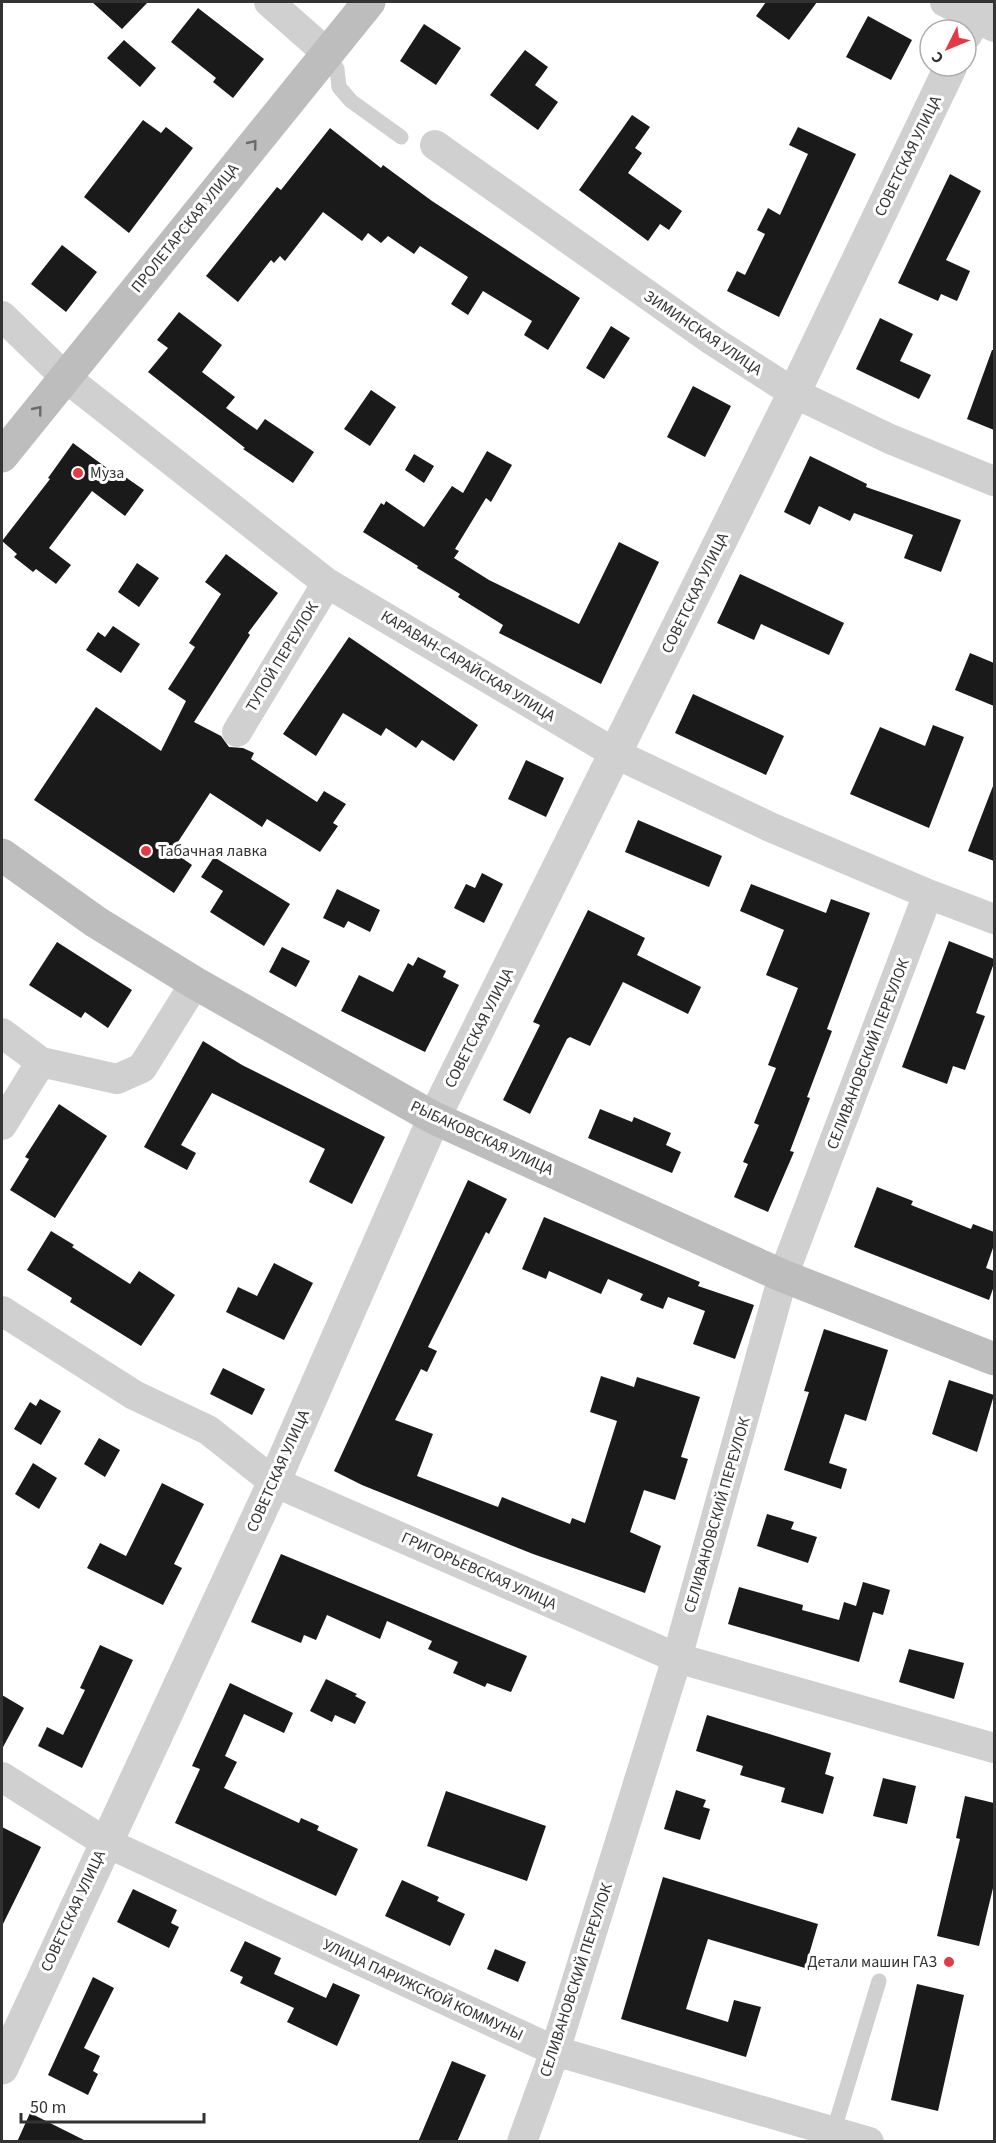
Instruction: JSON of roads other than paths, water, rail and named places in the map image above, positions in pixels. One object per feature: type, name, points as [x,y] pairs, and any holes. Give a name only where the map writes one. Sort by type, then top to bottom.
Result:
[{"type":"main road","name":"ПРОЛЕТАРСКАЯ УЛИЦА","points":[[2,456],[369,2]]},
{"type":"main road","name":"РЫБАКОВСКАЯ УЛИЦА","points":[[4,864],[195,983],[434,1118],[783,1276],[994,1359]]},
{"type":"street","points":[[269,2],[327,53]]},
{"type":"street","points":[[945,2],[979,20]]},
{"type":"street","name":"СОВЕТСКАЯ УЛИЦА","points":[[2,2068],[274,1482],[434,1118],[794,393],[945,78]]},
{"type":"street","name":"ЗИМИНСКАЯ УЛИЦА","points":[[435,145],[713,341],[794,393],[890,439],[994,481]]},
{"type":"street","name":"КАРАВАН-САРАЙСКАЯ УЛИЦА","points":[[2,316],[65,377],[327,583],[616,754],[770,827],[928,894],[994,919]]},
{"type":"street","name":"ТУПОЙ ПЕРЕУЛОК","points":[[237,732],[327,583]]},
{"type":"street","name":"СЕЛИВАНОВСКИЙ ПЕРЕУЛОК","points":[[522,2142],[555,2052],[677,1658],[783,1276],[928,894]]},
{"type":"street","points":[[2,1033],[41,1062],[117,1079],[142,1068],[195,983]]},
{"type":"street","points":[[2,1125],[41,1062]]},
{"type":"street","name":"ГРИГОРЬЕВСКАЯ УЛИЦА","points":[[2,1311],[134,1395],[208,1430],[274,1482],[677,1658],[994,1749]]},
{"type":"street","name":"УЛИЦА ПАРИЖСКОЙ КОММУНЫ","points":[[2,1777],[105,1842],[555,2052],[831,2137],[869,2142]]},
{"type":"lane","points":[[327,53],[337,69],[339,87],[351,101],[401,137]]},
{"type":"lane","points":[[831,2137],[879,1981]]},
{"type":"place","name":"Муза","points":[[78,473]]},
{"type":"place","name":"Табачная лавка","points":[[146,851]]},
{"type":"place","name":"Детали машин ГАЗ","points":[[949,1962]]}]
